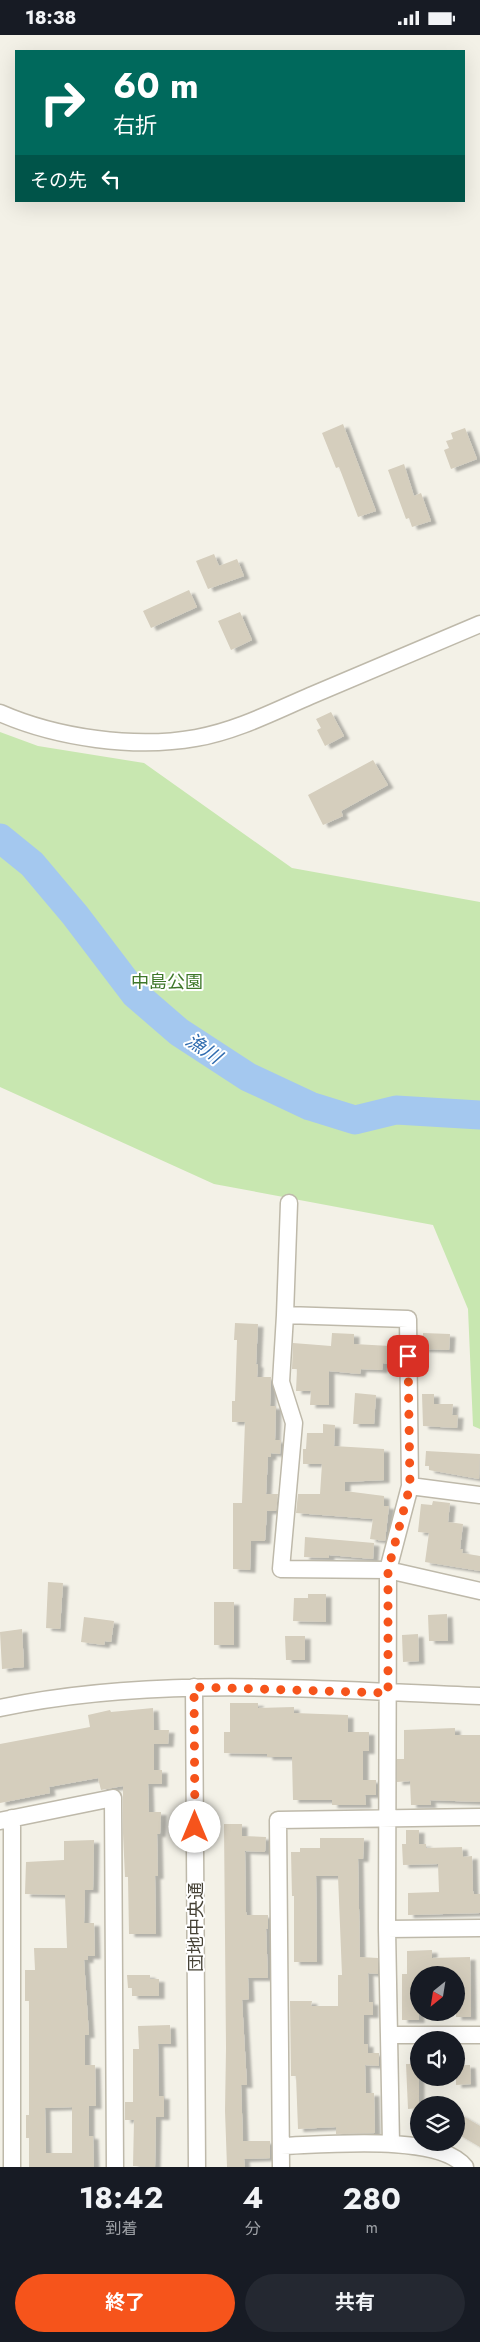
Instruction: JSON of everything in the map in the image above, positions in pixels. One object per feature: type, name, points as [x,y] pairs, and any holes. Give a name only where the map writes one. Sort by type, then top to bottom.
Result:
[{"type":"street","points":[[0,713],[53,730],[102,739],[154,743],[195,738],[239,727],[480,624]]},
{"type":"street","points":[[289,1203],[281,1381],[294,1423],[281,1569],[388,1570],[480,1591]]},
{"type":"street","points":[[284,1315],[408,1319],[410,1486],[388,1570],[387,1929],[391,2144]]},
{"type":"street","points":[[410,1486],[480,1495]]},
{"type":"street","points":[[0,1709],[68,1697],[153,1687],[480,1696]]},
{"type":"street","name":"団地中央通","points":[[194,1687],[198,2167]]},
{"type":"street","points":[[12,2167],[6,1819],[113,1798],[115,2167]]},
{"type":"street","points":[[281,2167],[278,1820],[480,1817]]},
{"type":"street","points":[[387,1929],[480,1928]]},
{"type":"street","points":[[390,2035],[480,2035]]},
{"type":"street","points":[[281,2146],[391,2144],[441,2150],[454,2156],[465,2167]]},
{"type":"green space","name":"中島公園","points":[[0,732],[38,746],[144,763],[292,868],[480,902],[480,1429],[473,1426],[468,1309],[433,1225],[214,1184],[0,1087]]},
{"type":"building","points":[[343,424],[376,511],[358,517],[339,467],[336,468],[322,433]]},
{"type":"building","points":[[465,428],[477,459],[451,469],[444,450],[449,448],[446,441],[453,439],[451,433]]},
{"type":"building","points":[[404,464],[414,496],[421,493],[431,521],[412,527],[409,518],[406,519],[388,470]]},
{"type":"building","points":[[214,554],[219,566],[237,559],[244,576],[208,589],[196,561]]},
{"type":"building","points":[[189,590],[197,607],[151,628],[143,611]]},
{"type":"building","points":[[240,612],[252,640],[231,650],[218,621]]},
{"type":"building","points":[[331,712],[344,736],[325,746],[317,730],[321,728],[316,719]]},
{"type":"building","points":[[373,760],[388,785],[341,811],[343,816],[323,825],[308,795]]},
{"type":"building","points":[[235,1323],[258,1324],[257,1377],[271,1377],[270,1406],[276,1406],[275,1440],[281,1440],[280,1454],[271,1453],[271,1457],[268,1457],[266,1494],[278,1494],[276,1511],[267,1511],[265,1541],[251,1541],[250,1570],[233,1569],[233,1503],[242,1503],[245,1422],[232,1422],[232,1401],[235,1401],[237,1340],[234,1340]]},
{"type":"building","points":[[332,1333],[354,1334],[354,1344],[390,1346],[390,1364],[383,1363],[382,1370],[361,1369],[360,1374],[329,1371],[329,1405],[310,1405],[311,1391],[296,1391],[297,1369],[292,1369],[293,1343],[331,1346]]},
{"type":"building","points":[[423,1333],[450,1334],[449,1350],[423,1349]]},
{"type":"building","points":[[355,1393],[376,1395],[374,1424],[353,1424]]},
{"type":"building","points":[[422,1394],[434,1394],[434,1404],[453,1404],[452,1415],[458,1415],[457,1428],[423,1426]]},
{"type":"building","points":[[323,1424],[335,1425],[334,1446],[384,1449],[384,1480],[345,1482],[345,1491],[384,1496],[384,1506],[389,1506],[385,1541],[370,1539],[373,1519],[296,1513],[298,1494],[320,1494],[322,1464],[303,1464],[303,1449],[306,1449],[307,1433],[323,1433]]},
{"type":"building","points":[[426,1451],[480,1454],[479,1479],[429,1470],[429,1466],[425,1466]]},
{"type":"building","points":[[433,1501],[450,1503],[448,1522],[463,1524],[460,1549],[463,1549],[462,1553],[480,1556],[480,1571],[425,1562],[429,1533],[418,1532],[421,1504],[432,1505]]},
{"type":"building","points":[[305,1537],[374,1543],[373,1559],[329,1555],[329,1558],[304,1557]]},
{"type":"building","points":[[48,1582],[63,1583],[60,1629],[46,1628]]},
{"type":"building","points":[[308,1594],[326,1594],[326,1622],[293,1621],[294,1598],[308,1598]]},
{"type":"building","points":[[214,1602],[234,1602],[234,1645],[214,1645]]},
{"type":"building","points":[[447,1614],[448,1641],[429,1641],[428,1615]]},
{"type":"building","points":[[84,1617],[114,1621],[111,1642],[105,1641],[104,1645],[81,1642]]},
{"type":"building","points":[[22,1629],[24,1667],[2,1669],[0,1632]]},
{"type":"building","points":[[418,1634],[419,1661],[403,1662],[402,1635]]},
{"type":"building","points":[[285,1636],[305,1636],[305,1660],[286,1660]]},
{"type":"building","points":[[230,1703],[258,1703],[258,1708],[294,1707],[294,1713],[348,1715],[348,1732],[369,1732],[369,1751],[363,1751],[363,1780],[376,1780],[376,1795],[365,1795],[366,1805],[332,1805],[332,1800],[293,1800],[292,1757],[267,1757],[267,1754],[224,1753],[224,1732],[230,1732]]},
{"type":"building","points":[[153,1708],[154,1730],[169,1730],[168,1744],[154,1744],[154,1770],[162,1770],[162,1784],[148,1784],[149,1812],[161,1812],[160,1834],[157,1834],[158,1876],[155,1876],[156,1934],[129,1934],[128,1877],[125,1877],[123,1833],[123,1786],[101,1790],[98,1778],[49,1787],[50,1793],[0,1803],[0,1744],[90,1727],[88,1715],[110,1710],[111,1712]]},
{"type":"building","points":[[455,1728],[455,1735],[480,1735],[480,1802],[430,1800],[431,1805],[411,1805],[410,1781],[397,1782],[397,1759],[404,1759],[404,1730]]},
{"type":"building","points":[[224,1824],[242,1824],[242,1836],[266,1837],[265,1852],[245,1851],[247,1915],[268,1915],[268,1929],[266,1929],[268,1978],[248,1978],[249,1999],[242,2000],[247,2085],[241,2085],[243,2141],[270,2141],[270,2158],[244,2159],[245,2167],[227,2167],[225,2111]]},
{"type":"building","points":[[406,1830],[419,1830],[419,1844],[426,1844],[426,1848],[462,1847],[463,1857],[472,1856],[473,1891],[474,1894],[480,1894],[480,1913],[408,1915],[408,1893],[439,1892],[438,1864],[403,1865],[402,1844],[406,1844]]},
{"type":"building","points":[[320,1838],[364,1838],[363,1859],[358,1859],[360,1957],[378,1958],[378,1974],[368,1973],[369,2002],[373,2002],[373,2015],[364,2015],[364,2044],[368,2044],[368,2053],[379,2053],[379,2066],[365,2065],[366,2093],[374,2093],[375,2133],[336,2134],[336,2127],[298,2129],[296,2076],[291,2076],[290,2001],[312,2001],[311,2006],[338,2006],[338,1975],[342,1975],[338,1876],[316,1876],[317,1962],[294,1962],[294,1896],[292,1896],[291,1852],[300,1852],[300,1848],[320,1848]]},
{"type":"building","points":[[94,1840],[93,1890],[85,1890],[84,1923],[94,1923],[95,1956],[88,1956],[88,1960],[84,1960],[89,2035],[85,2035],[85,2065],[95,2065],[96,2106],[89,2106],[89,2136],[93,2136],[94,2167],[29,2167],[29,2138],[26,2138],[26,2115],[29,2115],[29,2001],[25,2001],[25,1970],[35,1970],[34,1948],[67,1948],[65,1895],[25,1894],[26,1862],[64,1860],[64,1841]],"holes":[[[72,2107],[72,2153],[46,2153],[45,2108]]]},
{"type":"building","points":[[432,1950],[432,1958],[470,1957],[471,2017],[465,2017],[465,1966],[410,1966],[410,2020],[402,2020],[402,1974],[407,1974],[407,1951]]},
{"type":"building","points":[[127,1975],[150,1975],[150,1979],[159,1979],[159,1996],[132,1996],[132,1988],[128,1988]]},
{"type":"building","points":[[170,2025],[171,2044],[158,2044],[159,2096],[164,2096],[164,2117],[156,2117],[155,2167],[133,2166],[134,2120],[125,2120],[125,2102],[133,2102],[133,2049],[139,2049],[138,2026]]},
{"type":"building","points":[[406,2064],[410,2064],[410,2086],[419,2086],[419,2096],[410,2096],[410,2109],[408,2109]]},
{"type":"building","points":[[465,2065],[470,2065],[471,2084],[465,2084]]},
{"type":"building","points":[[465,2117],[480,2126],[480,2147],[465,2138]]},
{"type":"waterway","name":"漁川","points":[[0,838],[32,864],[75,915],[135,994],[179,1032],[248,1077],[310,1106],[355,1120],[396,1110],[480,1115]]},
{"type":"route","points":[[195,1827],[194,1687],[388,1693],[388,1570],[410,1486],[408,1356]]}]
